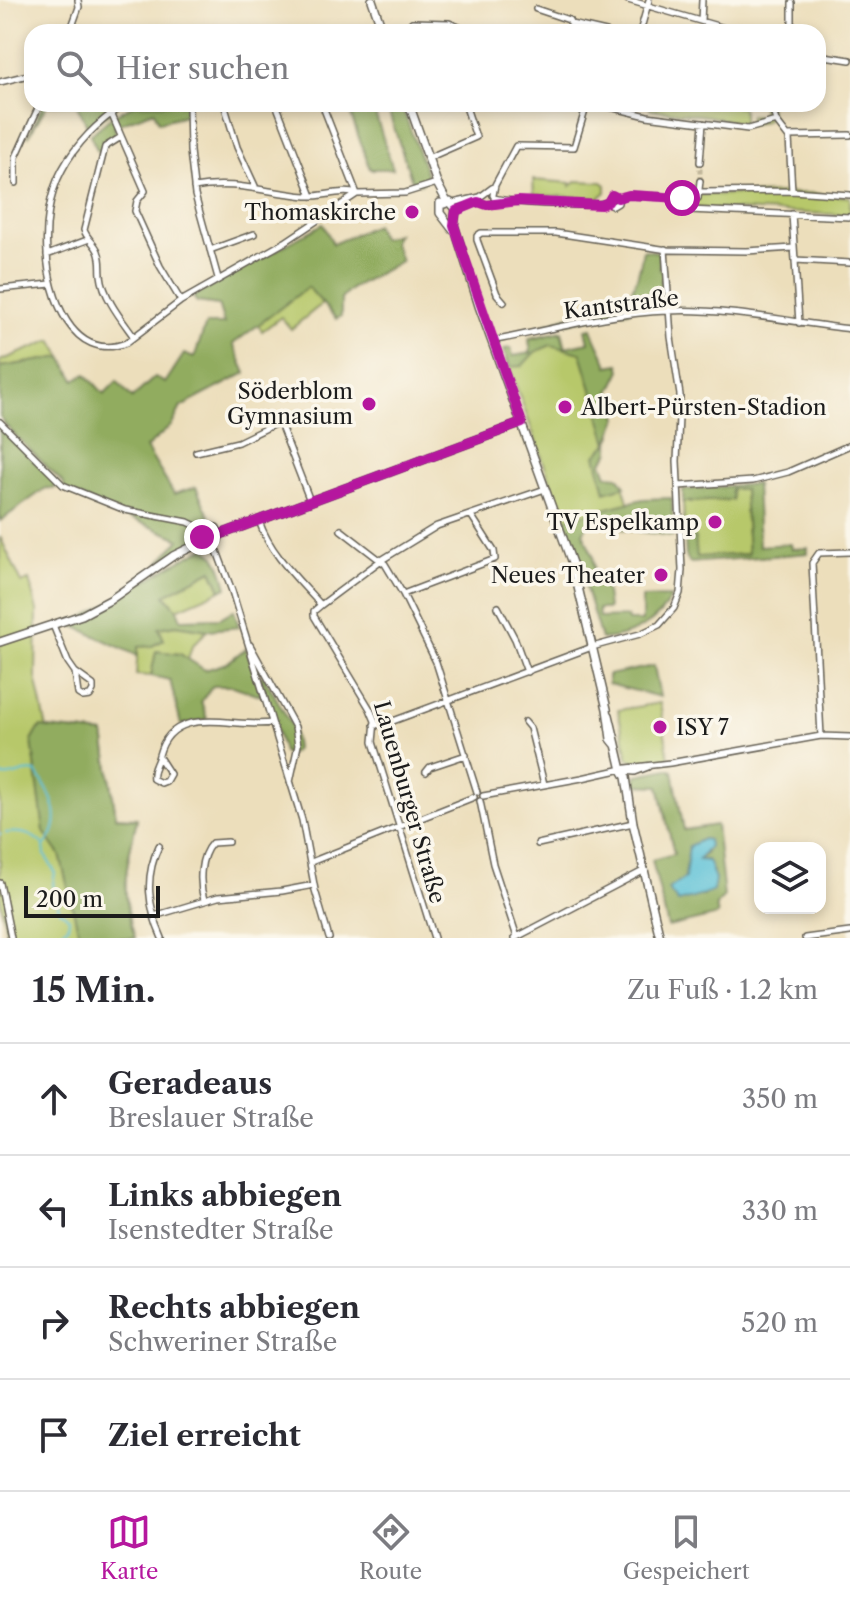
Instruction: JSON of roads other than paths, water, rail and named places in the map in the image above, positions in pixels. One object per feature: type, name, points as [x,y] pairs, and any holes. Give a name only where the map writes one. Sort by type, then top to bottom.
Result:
[{"type":"street","points":[[73,24],[79,7],[78,0]]},
{"type":"street","points":[[372,0],[379,24]]},
{"type":"street","points":[[628,0],[649,3],[711,24]]},
{"type":"street","points":[[701,21],[702,0]]},
{"type":"street","points":[[642,24],[649,3]]},
{"type":"street","points":[[792,3],[792,24]]},
{"type":"street","points":[[536,9],[569,20],[571,24]]},
{"type":"street","points":[[410,24],[451,24]]},
{"type":"street","points":[[826,56],[850,60]]},
{"type":"street","points":[[0,82],[24,76]]},
{"type":"street","points":[[16,183],[16,157],[36,112]]},
{"type":"street","points":[[189,112],[194,188],[218,278]]},
{"type":"street","points":[[226,112],[237,147],[255,186]]},
{"type":"street","points":[[279,112],[312,196]]},
{"type":"street","points":[[325,112],[357,194]]},
{"type":"street","points":[[412,112],[449,209],[492,341],[573,566],[613,723],[615,744],[626,777],[633,823],[660,938]]},
{"type":"street","points":[[428,158],[476,137],[468,112]]},
{"type":"street","points":[[489,198],[516,146],[574,147],[585,112]]},
{"type":"street","points":[[650,112],[748,129],[776,121]]},
{"type":"street","points":[[773,112],[783,133],[788,136],[850,135]]},
{"type":"street","points":[[181,301],[159,264],[135,211],[137,201],[145,191],[111,113],[79,143],[61,171],[48,221],[47,255],[51,284],[63,315],[72,330],[84,341],[106,348],[116,347],[181,301],[285,242],[357,194]]},
{"type":"street","points":[[700,162],[703,123]]},
{"type":"street","points":[[788,136],[792,191]]},
{"type":"street","points":[[121,137],[105,147],[84,230],[87,240],[96,246],[103,265],[101,274],[109,298],[134,337]]},
{"type":"street","points":[[689,210],[697,206],[700,181]]},
{"type":"street","points":[[194,188],[255,186],[312,196],[350,192],[405,193],[437,183]]},
{"type":"street","points":[[449,209],[489,198],[601,205],[608,202],[615,206],[618,198],[629,195],[682,198],[690,193],[792,191],[850,195]]},
{"type":"street","points":[[682,198],[683,206],[689,210],[850,217]]},
{"type":"street","points":[[792,214],[799,323]]},
{"type":"street","points":[[504,302],[497,294],[477,240],[478,234],[556,233],[665,249],[747,251],[794,248]]},
{"type":"street","points":[[210,251],[254,234]]},
{"type":"street","points":[[47,255],[87,240]]},
{"type":"street","points":[[374,725],[385,724],[592,647],[651,630],[674,608],[680,593],[682,570],[678,486],[680,395],[665,249]]},
{"type":"street","points":[[795,260],[850,263]]},
{"type":"street","points":[[0,289],[51,284]]},
{"type":"street","name":"Kantstraße","points":[[492,341],[623,315],[669,310],[850,329]]},
{"type":"street","points":[[196,452],[238,442],[279,421],[310,502]]},
{"type":"street","points":[[0,422],[63,485],[125,510],[175,519],[204,530],[212,527],[219,535]]},
{"type":"street","points":[[214,543],[219,535],[522,423]]},
{"type":"street","points":[[678,486],[753,481],[788,472],[850,445]]},
{"type":"street","points":[[259,521],[265,539],[274,552],[321,605],[380,561],[437,526],[546,488]]},
{"type":"street","points":[[403,594],[495,559],[494,551],[471,515]]},
{"type":"street","points":[[204,530],[204,541]]},
{"type":"street","points":[[341,530],[380,561],[403,594],[436,662],[478,796],[493,864],[516,937],[645,870]]},
{"type":"street","points":[[0,642],[82,615],[110,600],[173,556],[204,541],[214,543]]},
{"type":"street","points":[[214,543],[290,782],[329,938]]},
{"type":"street","points":[[821,736],[812,563],[824,551],[850,552]]},
{"type":"street","name":"Lauenburger Straße","points":[[321,605],[314,611],[314,616],[370,709],[374,725],[373,742],[434,938]]},
{"type":"street","points":[[498,607],[515,639],[527,672]]},
{"type":"street","points":[[53,625],[68,662],[75,672],[93,685],[90,696],[78,694],[75,672]]},
{"type":"street","points":[[247,641],[290,713],[295,727],[298,749],[290,782]]},
{"type":"street","points":[[258,677],[267,673]]},
{"type":"street","points":[[159,757],[170,774],[161,783],[152,775],[160,747],[166,739],[187,725],[211,720],[272,723]]},
{"type":"street","points":[[525,722],[530,728],[544,784]]},
{"type":"street","points":[[311,862],[478,796],[634,766],[821,736],[850,737]]},
{"type":"street","points":[[281,754],[289,756],[298,749]]},
{"type":"street","points":[[426,772],[430,767],[466,755]]},
{"type":"street","points":[[538,844],[633,823]]},
{"type":"street","points":[[204,900],[201,879],[205,850],[212,843],[228,842]]},
{"type":"street","points":[[159,846],[149,880],[149,896],[162,938]]},
{"type":"street","points":[[0,883],[11,938]]},
{"type":"street","points":[[154,916],[204,900],[314,885]]},
{"type":"street","points":[[805,938],[850,932]]},
{"type":"water","points":[[703,839],[708,840],[709,846],[698,860],[708,861],[715,879],[713,891],[678,902],[668,889],[685,878],[689,846]]},
{"type":"waterway","points":[[0,775],[36,772],[52,799],[56,818],[51,837],[44,846],[45,855],[55,872],[53,884],[59,909],[69,918],[68,926],[61,932],[62,938]]},
{"type":"waterway","points":[[6,833],[27,835],[44,846]]},
{"type":"tunnel","points":[[700,162],[700,181]]},
{"type":"place","name":"Thomaskirche","points":[[412,212]]},
{"type":"place","name":"Söderblom Gymnasium","points":[[369,404]]},
{"type":"place","name":"Albert-Pürsten-Stadion","points":[[565,407]]},
{"type":"place","name":"TV Espelkamp","points":[[715,522]]},
{"type":"place","name":"Neues Theater","points":[[661,575]]},
{"type":"place","name":"ISY 7","points":[[660,727]]}]
